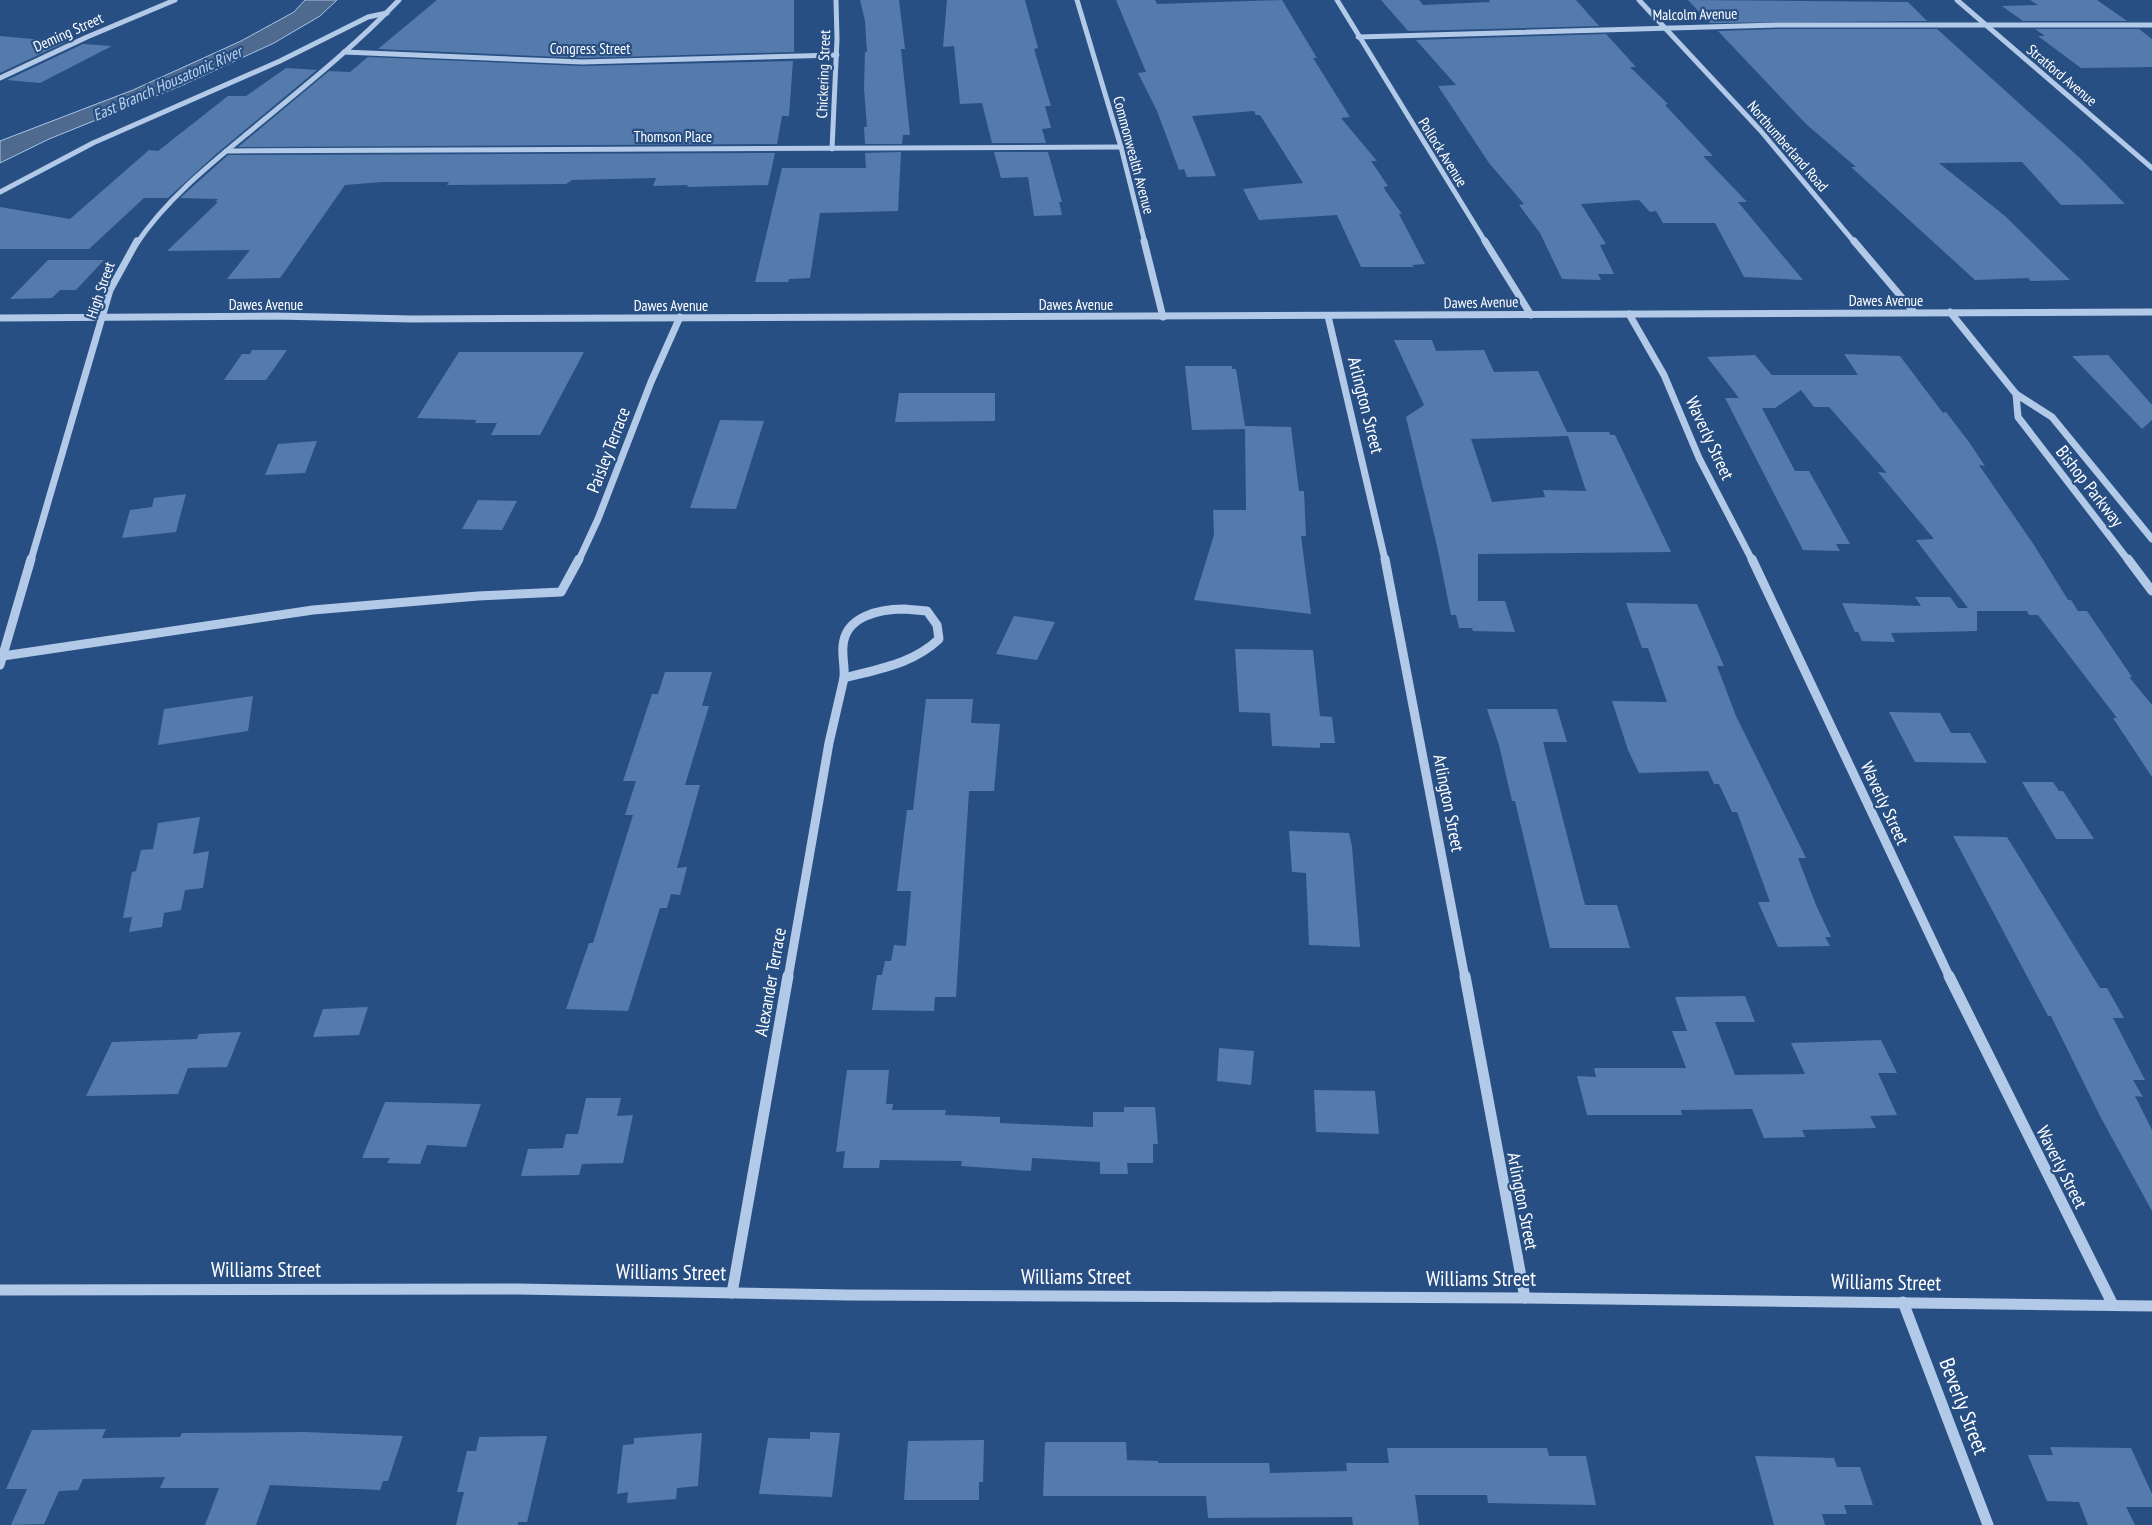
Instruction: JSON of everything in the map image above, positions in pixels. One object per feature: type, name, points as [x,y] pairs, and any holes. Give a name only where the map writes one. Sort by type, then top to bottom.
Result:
[{"type":"street","name":"Deming Street","points":[[0,78],[87,36],[175,0]]},
{"type":"street","name":"High Street","points":[[1,661],[110,290],[123,262],[142,233],[164,205],[344,52],[399,0]]},
{"type":"street","name":"Chickering Street","points":[[832,149],[837,54],[836,0]]},
{"type":"street","name":"Commonwealth Avenue","points":[[1077,0],[1121,147],[1163,317]]},
{"type":"street","name":"Pollock Avenue","points":[[1338,0],[1358,37],[1531,314]]},
{"type":"street","name":"Northumberland Road","points":[[1639,0],[1760,130],[1914,312]]},
{"type":"street","name":"Stratford Avenue","points":[[1957,0],[2152,168]]},
{"type":"street","points":[[0,192],[93,143],[280,61],[368,17],[388,12]]},
{"type":"street","name":"Malcolm Avenue","points":[[1358,37],[1777,25],[2152,25]]},
{"type":"street","name":"Congress Street","points":[[344,52],[582,62],[837,54]]},
{"type":"street","name":"Thomson Place","points":[[226,151],[1121,147]]},
{"type":"street","name":"Bishop Parkway","points":[[1950,312],[2016,394],[2052,417],[2152,539]]},
{"type":"street","name":"Dawes Avenue","points":[[0,318],[275,316],[422,319],[1163,317],[2152,312]]},
{"type":"street","name":"Waverly Street","points":[[1629,314],[1664,375],[1699,458],[1761,577],[1968,1016],[2113,1305]]},
{"type":"street","name":"Arlington Street","points":[[1328,316],[1376,514],[1421,740],[1525,1298]]},
{"type":"street","name":"Paisley Terrace","points":[[1,661],[313,610],[478,596],[561,592],[577,566],[595,527],[647,390],[680,317]]},
{"type":"street","name":"Bishop Parkway","points":[[2016,394],[2018,417],[2152,591]]},
{"type":"street","name":"Alexander Terrace","points":[[732,1293],[826,763],[844,678],[844,639],[858,620],[880,610],[905,607],[926,611],[937,625],[939,639],[930,650],[913,658],[844,678]]},
{"type":"street","name":"Williams Street","points":[[0,1290],[518,1289],[732,1293],[1525,1298],[2152,1306]]},
{"type":"street","name":"Beverly Street","points":[[1902,1302],[1988,1525]]},
{"type":"water","name":"East Branch Housatonic River","points":[[305,0],[337,0],[320,16],[274,43],[183,85],[49,139],[0,163],[0,141],[133,90],[241,41],[294,12]]},
{"type":"building","points":[[437,0],[794,0],[794,52],[582,58],[378,49]]},
{"type":"building","points":[[860,0],[899,0],[905,49],[901,49],[910,135],[903,135],[902,144],[865,144],[864,127],[867,127],[864,89],[865,52],[867,52],[865,21]]},
{"type":"building","points":[[947,0],[1025,0],[1038,48],[1034,49],[1051,106],[1045,106],[1051,128],[1042,129],[1046,143],[992,143],[982,103],[960,104],[954,46],[943,47]]},
{"type":"building","points":[[1116,0],[1155,0],[1157,4],[1282,0],[1317,58],[1313,58],[1350,117],[1341,118],[1377,161],[1371,161],[1388,186],[1384,187],[1385,190],[1402,214],[1399,214],[1425,264],[1412,265],[1414,267],[1361,267],[1337,215],[1259,220],[1243,189],[1303,183],[1260,115],[1256,115],[1254,111],[1192,116],[1216,176],[1187,177],[1184,169],[1179,170],[1157,111],[1138,73],[1146,72]]},
{"type":"building","points":[[1381,0],[1419,0],[1423,5],[1490,2],[1489,0],[1576,0],[1599,26],[1408,31]]},
{"type":"building","points":[[1688,0],[1908,2],[1927,21],[1710,23]]},
{"type":"building","points":[[2030,0],[2097,0],[2127,21],[2023,21],[2002,6],[2038,5]]},
{"type":"building","points":[[1937,29],[2082,160],[2125,204],[2061,205],[2022,162],[1939,163],[2005,216],[2070,280],[2031,281],[2028,278],[1975,280],[1851,167],[1856,167],[1806,124],[1718,31]]},
{"type":"building","points":[[2035,29],[2139,29],[2152,39],[2152,67],[2081,68],[2038,36],[2045,36]]},
{"type":"building","points":[[1606,34],[1636,67],[1630,67],[1668,104],[1665,105],[1713,156],[1703,156],[1747,202],[1738,202],[1803,280],[1744,277],[1715,223],[1663,223],[1656,211],[1650,212],[1639,200],[1581,204],[1606,244],[1600,245],[1614,274],[1598,274],[1601,280],[1562,279],[1540,233],[1519,205],[1524,204],[1489,163],[1438,86],[1456,85],[1416,40]]},
{"type":"building","points":[[0,36],[66,42],[0,73]]},
{"type":"building","points":[[83,44],[112,46],[40,83],[7,80]]},
{"type":"building","points":[[368,57],[582,66],[793,61],[789,116],[782,116],[777,144],[238,147],[329,71],[350,72]]},
{"type":"building","points":[[286,68],[317,70],[215,155],[168,198],[144,198],[89,249],[0,249],[0,207],[70,219],[149,150],[158,151],[228,96],[246,96]]},
{"type":"building","points":[[901,152],[898,211],[820,213],[810,278],[789,279],[788,282],[755,282],[782,168],[866,168],[865,153]]},
{"type":"building","points":[[994,152],[1048,152],[1062,202],[1059,202],[1062,215],[1034,216],[1028,177],[1001,178]]},
{"type":"building","points":[[775,153],[768,185],[653,186],[656,178],[572,180],[566,184],[447,185],[449,182],[382,182],[345,185],[280,278],[227,279],[250,250],[167,251],[218,202],[215,202],[218,199],[180,198],[228,155]]},
{"type":"building","points":[[48,260],[104,260],[76,290],[60,290],[52,298],[10,299]]},
{"type":"building","points":[[1394,340],[1432,340],[1436,351],[1484,350],[1494,372],[1538,371],[1567,432],[1609,432],[1610,435],[1615,435],[1671,552],[1478,554],[1478,601],[1505,601],[1515,632],[1473,631],[1472,628],[1459,628],[1456,615],[1451,615],[1437,546],[1406,417],[1424,405]],"holes":[[[1568,436],[1586,491],[1543,490],[1545,497],[1492,502],[1471,439]]]},
{"type":"building","points":[[252,350],[287,350],[266,380],[224,380],[242,354],[250,354]]},
{"type":"building","points":[[459,352],[584,352],[540,435],[491,435],[497,423],[475,423],[476,420],[417,418]]},
{"type":"building","points":[[1844,354],[1900,356],[1943,413],[1946,412],[1969,442],[1985,466],[1979,465],[2034,545],[2068,600],[2071,600],[2078,611],[2087,611],[2132,677],[2129,677],[2152,705],[2152,777],[2113,718],[2117,718],[2038,615],[2029,615],[2027,611],[1977,611],[1977,631],[1891,633],[1895,642],[1862,641],[1858,632],[1855,632],[1842,603],[1921,606],[1915,597],[1950,597],[1958,608],[1968,608],[1916,540],[1934,539],[1878,472],[1887,473],[1829,407],[1814,407],[1801,390],[1775,408],[1762,408],[1795,471],[1809,471],[1850,544],[1836,544],[1840,551],[1803,550],[1725,398],[1739,398],[1707,357],[1755,355],[1772,375],[1858,375]]},
{"type":"building","points":[[2108,355],[2152,405],[2152,420],[2142,429],[2072,356]]},
{"type":"building","points":[[1185,366],[1232,366],[1232,369],[1236,369],[1245,426],[1291,427],[1299,491],[1304,491],[1306,536],[1301,536],[1311,614],[1194,600],[1214,535],[1213,510],[1246,510],[1245,429],[1192,430]]},
{"type":"building","points":[[899,393],[995,393],[995,421],[895,422]]},
{"type":"building","points":[[720,420],[764,421],[736,509],[690,508]]},
{"type":"building","points":[[317,441],[305,473],[265,475],[278,444]]},
{"type":"building","points":[[186,494],[176,532],[122,538],[130,510],[152,507],[154,498]]},
{"type":"building","points":[[478,500],[517,501],[502,530],[462,529]]},
{"type":"building","points":[[1626,603],[1697,604],[1724,666],[1717,666],[1736,716],[1806,858],[1798,858],[1816,905],[1831,937],[1825,937],[1830,946],[1778,947],[1758,902],[1770,902],[1737,812],[1732,812],[1719,784],[1714,784],[1708,771],[1639,773],[1628,750],[1612,701],[1667,702],[1648,648],[1642,648]]},
{"type":"building","points":[[1014,616],[1055,622],[1037,660],[996,654]]},
{"type":"building","points":[[1235,649],[1313,650],[1320,716],[1332,717],[1335,743],[1320,743],[1320,748],[1272,746],[1270,713],[1239,712]]},
{"type":"building","points":[[665,672],[712,672],[702,706],[709,706],[685,785],[700,785],[677,868],[687,867],[680,895],[671,894],[667,908],[660,908],[628,1011],[566,1009],[589,943],[593,943],[633,815],[625,815],[636,781],[623,781],[652,694],[658,694]]},
{"type":"building","points":[[253,696],[248,731],[158,745],[164,709]]},
{"type":"building","points":[[926,699],[973,699],[971,723],[1000,724],[994,791],[969,791],[956,997],[935,997],[934,1011],[872,1010],[877,975],[882,975],[885,961],[891,961],[894,945],[906,946],[911,891],[897,891],[907,810],[913,810]]},
{"type":"building","points":[[1487,709],[1557,709],[1567,742],[1543,742],[1585,905],[1617,905],[1630,948],[1550,948],[1515,801],[1512,801],[1499,745]]},
{"type":"building","points":[[1889,712],[1940,713],[1951,733],[1970,733],[1987,763],[1915,762]]},
{"type":"building","points":[[2022,782],[2053,782],[2059,791],[2063,791],[2094,839],[2056,839]]},
{"type":"building","points":[[200,817],[193,854],[209,851],[203,888],[185,890],[181,910],[164,913],[162,927],[129,932],[132,917],[123,918],[132,872],[136,871],[141,850],[153,849],[158,823]]},
{"type":"building","points":[[1289,831],[1349,833],[1352,847],[1360,947],[1309,945],[1306,873],[1292,872]]},
{"type":"building","points":[[1953,836],[2007,837],[2100,988],[2107,988],[2124,1018],[2113,1018],[2145,1080],[2133,1080],[2143,1097],[2135,1096],[2152,1130],[2152,1211],[2100,1116],[2051,1016],[2048,1016]]},
{"type":"building","points":[[1745,996],[1755,1022],[1715,1022],[1735,1075],[1805,1074],[1791,1043],[1881,1040],[1897,1073],[1878,1073],[1897,1115],[1870,1116],[1876,1128],[1802,1130],[1805,1137],[1764,1138],[1752,1109],[1681,1110],[1682,1115],[1587,1115],[1577,1076],[1596,1077],[1594,1068],[1686,1068],[1672,1031],[1687,1031],[1675,997]]},
{"type":"building","points":[[368,1007],[359,1035],[313,1037],[323,1009]]},
{"type":"building","points":[[241,1032],[227,1067],[188,1068],[178,1094],[86,1096],[112,1042],[197,1039],[199,1034]]},
{"type":"building","points":[[1219,1048],[1254,1051],[1251,1085],[1217,1081]]},
{"type":"building","points":[[847,1070],[889,1070],[886,1104],[893,1104],[892,1110],[946,1110],[945,1115],[1000,1117],[1000,1123],[1093,1127],[1093,1112],[1124,1112],[1124,1107],[1155,1107],[1158,1144],[1153,1144],[1153,1163],[1127,1163],[1128,1174],[1100,1174],[1100,1162],[1032,1158],[1031,1171],[961,1166],[962,1161],[880,1160],[879,1168],[843,1168],[845,1151],[836,1152]]},
{"type":"building","points":[[1314,1090],[1375,1091],[1379,1134],[1316,1132]]},
{"type":"building","points":[[586,1098],[621,1098],[617,1116],[633,1115],[623,1163],[582,1164],[579,1175],[521,1176],[528,1149],[563,1148],[566,1134],[578,1134]]},
{"type":"building","points":[[385,1102],[481,1104],[466,1147],[427,1145],[420,1164],[387,1163],[390,1158],[362,1158]]},
{"type":"building","points":[[106,1429],[102,1438],[180,1437],[182,1433],[304,1432],[403,1436],[388,1481],[383,1481],[380,1490],[270,1485],[256,1525],[205,1525],[219,1488],[160,1488],[165,1477],[83,1479],[78,1490],[59,1491],[44,1524],[11,1525],[27,1489],[6,1489],[32,1430]]},
{"type":"building","points":[[810,1432],[840,1433],[832,1497],[759,1494],[768,1438],[810,1439]]},
{"type":"building","points":[[702,1433],[698,1486],[677,1488],[676,1499],[627,1503],[628,1492],[617,1494],[623,1445],[634,1444],[634,1438]]},
{"type":"building","points":[[547,1436],[527,1522],[518,1522],[518,1525],[456,1525],[464,1492],[457,1492],[467,1451],[476,1451],[479,1437]]},
{"type":"building","points":[[984,1440],[983,1482],[979,1482],[979,1500],[904,1500],[908,1441]]},
{"type":"building","points":[[1045,1442],[1126,1442],[1127,1460],[1158,1461],[1158,1463],[1269,1463],[1270,1473],[1347,1471],[1346,1463],[1389,1463],[1387,1448],[1547,1448],[1549,1456],[1586,1456],[1596,1505],[1488,1503],[1487,1495],[1415,1495],[1419,1525],[1353,1525],[1352,1517],[1208,1518],[1206,1496],[1043,1496]]},
{"type":"building","points":[[2050,1447],[2131,1448],[2152,1494],[2152,1507],[2126,1507],[2135,1525],[2088,1525],[2079,1502],[2047,1501],[2028,1455],[2053,1455]]},
{"type":"building","points":[[1755,1456],[1834,1458],[1837,1467],[1860,1467],[1873,1505],[1844,1505],[1847,1514],[1822,1514],[1825,1525],[1774,1525]]}]
